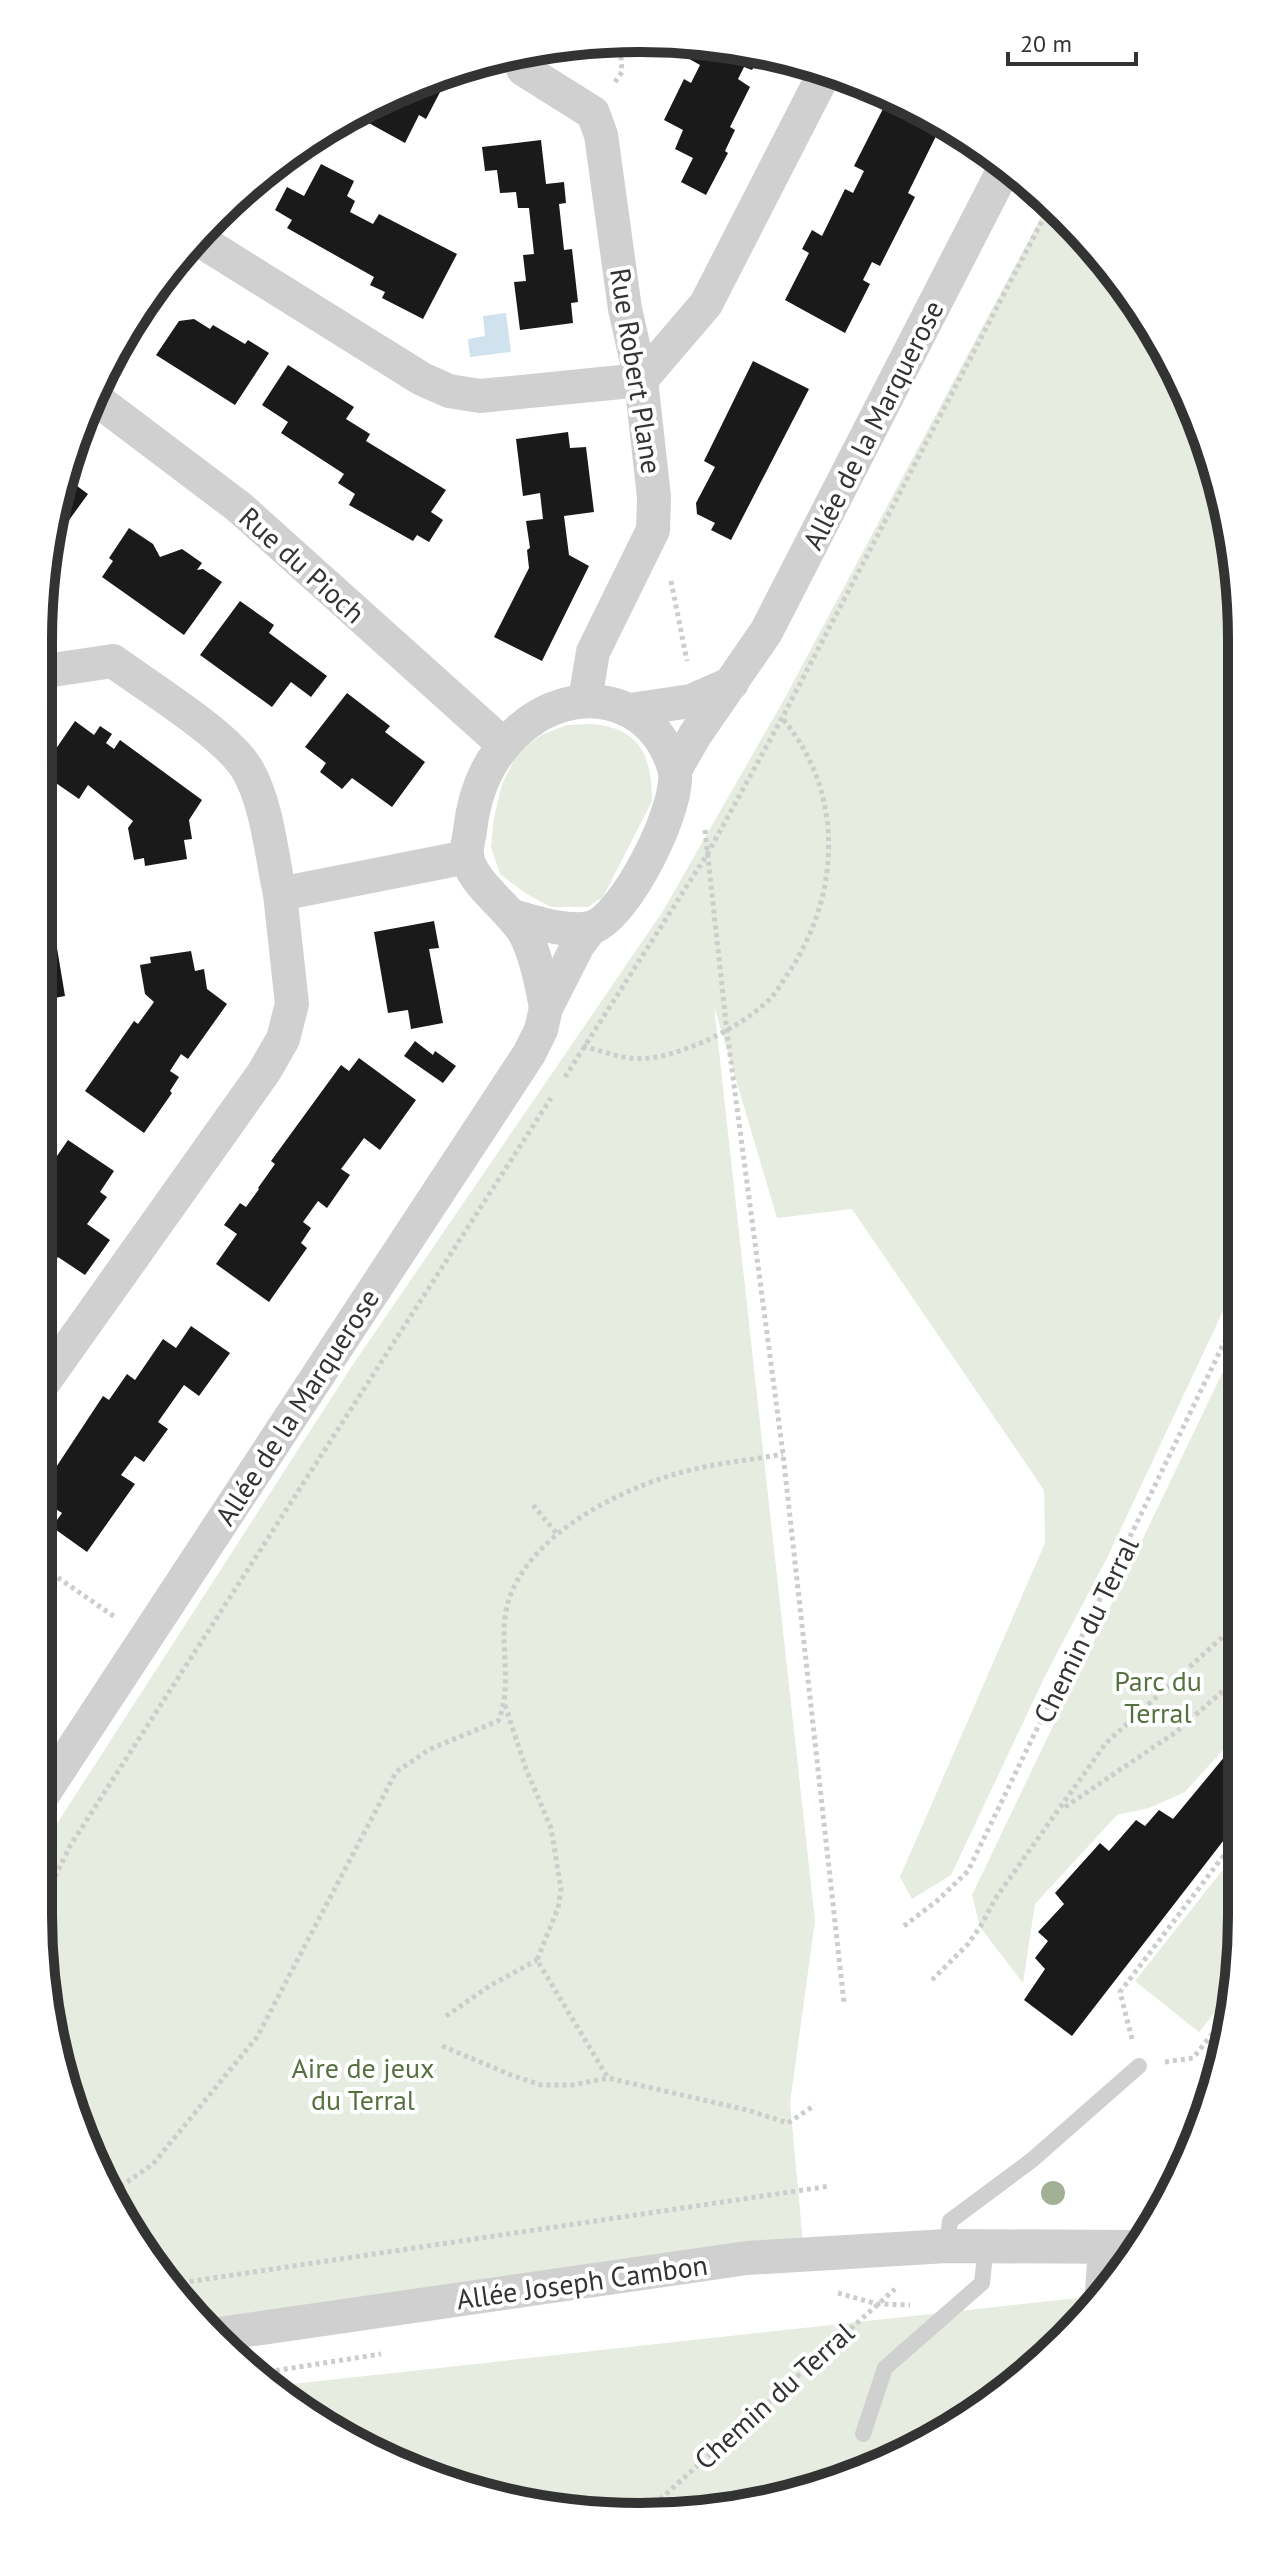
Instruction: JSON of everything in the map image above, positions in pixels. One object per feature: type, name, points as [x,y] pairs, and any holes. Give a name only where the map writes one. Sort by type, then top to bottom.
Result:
[{"type":"street","name":"Rue Robert Plane","points":[[523,69],[593,113],[601,135],[625,309],[641,380],[654,497],[653,530],[593,652],[585,700]]},
{"type":"street","points":[[205,244],[422,379],[449,391],[480,396],[641,380],[706,304],[821,81]]},
{"type":"street","name":"Allée de la Marquerose","points":[[675,770],[695,735],[766,632],[1000,176]]},
{"type":"street","name":"Rue du Pioch","points":[[102,404],[239,507],[503,744]]},
{"type":"street","points":[[52,670],[113,661],[225,743],[246,768],[260,799],[280,894],[292,1004],[283,1039],[264,1072],[52,1371]]},
{"type":"street","points":[[630,710],[691,701],[732,683]]},
{"type":"street","points":[[512,916],[565,927],[591,928],[612,913],[632,888],[661,830],[672,796],[675,770],[656,732],[630,710],[611,703],[585,700],[559,705],[535,715],[503,744],[477,791],[467,857],[486,890],[512,916],[527,937],[541,978],[546,1008]]},
{"type":"street","points":[[280,894],[467,857]]},
{"type":"street","name":"Allée de la Marquerose","points":[[52,1781],[529,1054],[541,1030],[546,1008],[578,945],[591,928]]},
{"type":"street","name":"Allée Joseph Cambon","points":[[226,2333],[747,2258],[947,2246],[1119,2247]]},
{"type":"lane","points":[[947,2246],[950,2221],[1032,2160],[1139,2066]]},
{"type":"lane","points":[[863,2434],[885,2368],[982,2283],[986,2246]]},
{"type":"path","points":[[52,1883],[70,1846],[708,853],[1046,214]]},
{"type":"path","points":[[572,1043],[631,1058],[670,1055],[727,1032],[772,997],[805,948],[824,891],[830,843],[822,792],[802,744],[782,718]]},
{"type":"path","points":[[727,1032],[783,1454],[844,2003]]},
{"type":"path","name":"Chemin du Terral","points":[[904,1926],[938,1900],[968,1871],[1228,1335]]},
{"type":"path","points":[[446,2016],[491,1985],[537,1960],[558,1908],[561,1889],[551,1828],[526,1769],[505,1704],[503,1631],[513,1586],[529,1561],[558,1535],[604,1503],[668,1476],[783,1454]]},
{"type":"path","points":[[533,1505],[558,1535]]},
{"type":"path","points":[[52,1574],[145,1638]]},
{"type":"path","points":[[932,1980],[968,1944],[997,1896],[1106,1743],[1228,1632]]},
{"type":"path","points":[[1060,1810],[1176,1732],[1228,1686]]},
{"type":"path","points":[[119,2187],[153,2164],[257,2037],[396,1772],[430,1749],[498,1721],[505,1704]]},
{"type":"path","points":[[1217,2027],[1193,2058],[1139,2066],[1120,1992],[1228,1850]]},
{"type":"path","points":[[537,1960],[608,2078]]},
{"type":"path","points":[[257,2037],[266,2040]]},
{"type":"path","points":[[442,2046],[541,2085],[573,2085],[608,2078],[747,2110],[788,2123],[815,2105]]},
{"type":"path","points":[[182,2283],[830,2186]]},
{"type":"path","name":"Chemin du Terral","points":[[656,2503],[901,2284]]},
{"type":"green space","name":"Aire de jeux du Terral","points":[[1044,212],[1106,282],[1149,346],[1197,451],[1217,525],[1227,602],[1228,640],[1228,1300],[1108,1556],[1046,1674],[951,1875],[912,1899],[900,1877],[1045,1543],[1044,1490],[852,1209],[777,1218],[714,1006],[815,1921],[790,2103],[804,2254],[227,2334],[198,2303],[151,2242],[113,2175],[83,2104],[63,2030],[57,1992],[53,1953],[52,1831],[352,1366],[663,911],[786,696]]},
{"type":"green space","points":[[592,724],[622,731],[640,747],[649,771],[652,801],[603,897],[588,907],[551,907],[500,874],[491,847],[494,818],[502,784],[517,754],[541,735],[567,725]]},
{"type":"green space","name":"Parc du Terral","points":[[1228,1361],[1228,1744],[1185,1792],[1149,1808],[1117,1815],[1035,1904],[1023,1983],[980,1927],[972,1895]]},
{"type":"green space","points":[[1228,1863],[1227,1953],[1221,2004],[1199,2032],[1135,1981]]},
{"type":"green space","points":[[1077,2298],[1077,2309],[1028,2357],[967,2404],[934,2424],[829,2472],[755,2492],[717,2498],[678,2502],[602,2502],[525,2492],[488,2483],[451,2472],[380,2442],[313,2404],[287,2385]]},
{"type":"water","points":[[506,313],[511,352],[470,357],[468,339],[485,336],[483,316]]},
{"type":"building","points":[[679,53],[756,63],[752,70],[744,67],[738,79],[750,87],[730,127],[735,130],[725,151],[728,153],[706,195],[681,182],[693,158],[675,149],[683,130],[664,120],[684,79],[691,83],[700,65]]},
{"type":"building","points":[[443,86],[426,119],[419,115],[405,143],[365,121]]},
{"type":"building","points":[[884,106],[937,133],[908,193],[915,197],[880,266],[872,262],[863,280],[870,284],[845,333],[785,300],[809,253],[802,249],[812,230],[822,236],[845,189],[853,193],[864,171],[854,166]]},
{"type":"building","points":[[541,140],[546,184],[564,182],[566,203],[559,204],[564,250],[572,249],[578,302],[571,303],[573,323],[520,330],[514,282],[526,281],[523,255],[534,254],[529,208],[518,208],[516,192],[500,193],[497,170],[485,171],[482,147]]},
{"type":"building","points":[[321,164],[354,181],[347,196],[355,201],[350,212],[373,224],[379,214],[457,254],[423,319],[382,298],[385,292],[370,285],[374,277],[287,228],[292,220],[275,210],[287,187],[304,196]]},
{"type":"building","points":[[194,319],[210,329],[213,325],[245,344],[248,340],[269,353],[235,405],[156,355],[179,321]]},
{"type":"building","points":[[753,361],[809,389],[731,540],[711,530],[715,523],[697,514],[696,503],[715,467],[704,461]]},
{"type":"building","points":[[288,365],[354,407],[346,419],[370,434],[366,441],[446,490],[431,512],[443,520],[429,542],[417,535],[413,541],[349,505],[355,494],[338,483],[344,474],[281,433],[288,422],[262,405]]},
{"type":"building","points":[[568,432],[570,448],[586,447],[594,512],[564,516],[569,555],[589,566],[542,661],[494,637],[529,568],[526,521],[543,519],[540,493],[523,496],[516,439]]},
{"type":"building","points":[[73,483],[88,494],[62,529]]},
{"type":"building","points":[[129,528],[153,544],[160,557],[182,549],[202,563],[197,570],[203,569],[222,582],[184,635],[102,577],[113,561],[109,558]]},
{"type":"building","points":[[240,601],[274,625],[269,633],[327,676],[311,697],[291,682],[272,707],[200,655]]},
{"type":"building","points":[[347,693],[390,726],[385,732],[425,762],[392,807],[352,778],[342,789],[320,772],[326,763],[305,747]]},
{"type":"building","points":[[75,721],[94,735],[100,726],[112,734],[106,743],[114,749],[120,740],[202,800],[189,820],[192,839],[184,840],[187,859],[145,866],[144,858],[134,860],[128,828],[133,821],[88,785],[79,799],[52,780],[52,755]]},
{"type":"building","points":[[52,918],[65,996],[52,998]]},
{"type":"building","points":[[434,921],[439,948],[429,949],[443,1023],[411,1029],[408,1010],[388,1013],[374,932]]},
{"type":"building","points":[[191,951],[195,971],[204,969],[207,989],[227,1004],[188,1059],[181,1054],[170,1071],[179,1077],[170,1091],[172,1093],[144,1133],[85,1091],[134,1021],[138,1024],[154,1002],[145,994],[140,965],[151,963],[150,957]]},
{"type":"building","points":[[415,1041],[433,1055],[435,1051],[456,1066],[443,1083],[404,1056]]},
{"type":"building","points":[[359,1058],[416,1100],[380,1150],[364,1138],[341,1169],[350,1175],[327,1208],[318,1201],[303,1222],[311,1228],[301,1243],[307,1248],[269,1302],[216,1264],[237,1234],[224,1225],[240,1203],[246,1207],[275,1164],[271,1161],[341,1065],[349,1071]]},
{"type":"building","points":[[68,1140],[114,1171],[100,1192],[107,1197],[87,1224],[110,1240],[85,1275],[58,1257],[52,1266],[52,1153],[57,1156]]},
{"type":"building","points":[[191,1326],[230,1353],[199,1396],[184,1385],[158,1422],[168,1429],[144,1462],[135,1456],[121,1475],[135,1484],[87,1552],[52,1527],[62,1513],[52,1507],[57,1496],[52,1493],[52,1473],[103,1396],[109,1400],[127,1374],[135,1380],[163,1339],[176,1348]]},
{"type":"building","points":[[1228,1753],[1228,1835],[1072,2036],[1024,2000],[1045,1969],[1035,1958],[1048,1941],[1038,1932],[1064,1904],[1055,1893],[1100,1843],[1109,1851],[1136,1820],[1145,1826],[1159,1810],[1173,1819]]}]
